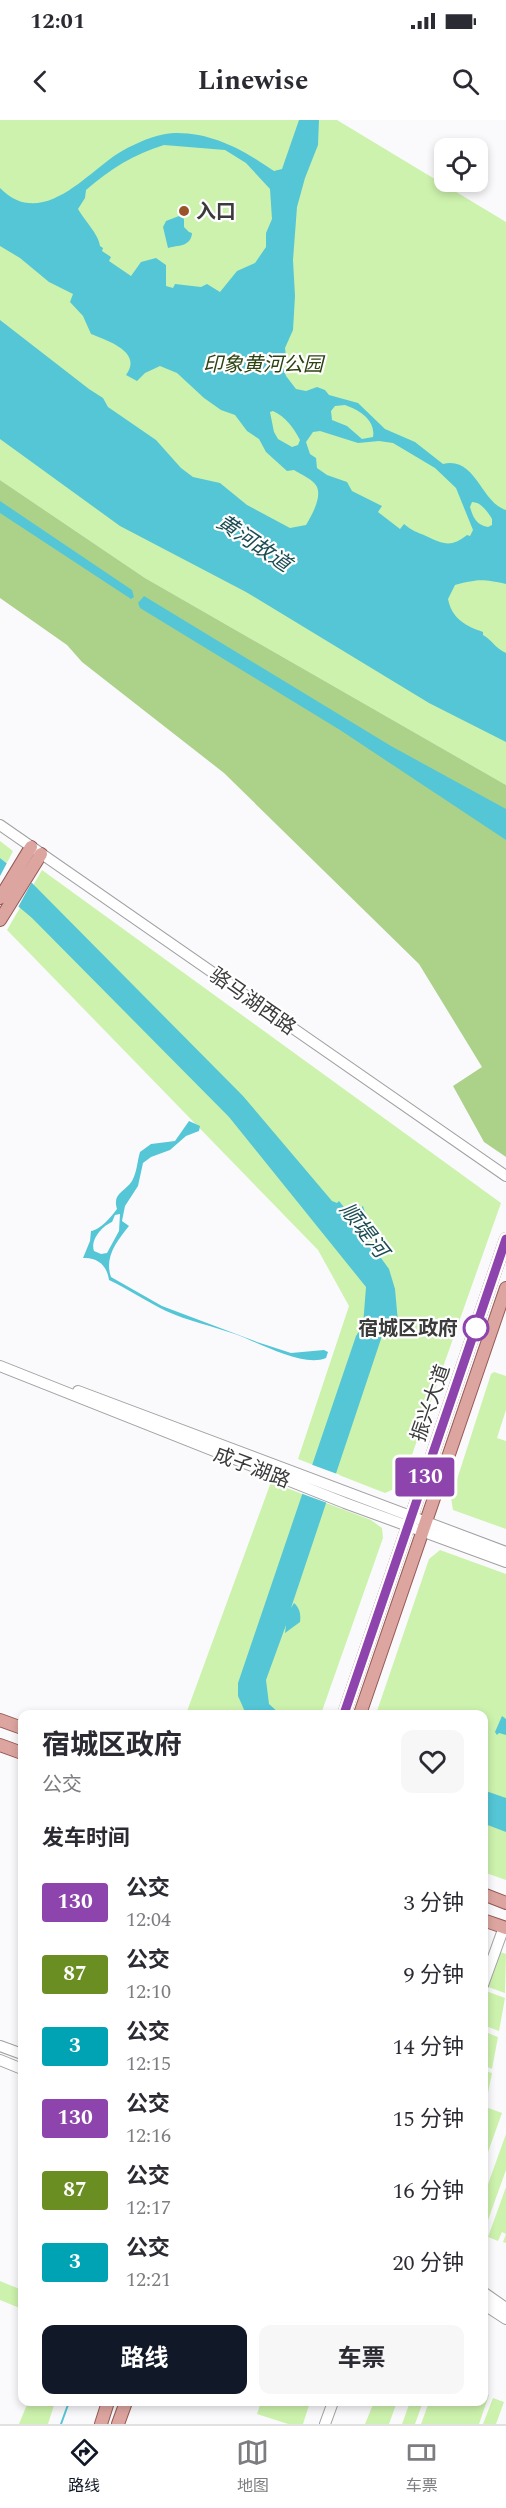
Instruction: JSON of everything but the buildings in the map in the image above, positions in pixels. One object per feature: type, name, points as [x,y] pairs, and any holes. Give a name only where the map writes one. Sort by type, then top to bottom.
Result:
[{"type":"main road","points":[[0,898],[36,851]]},
{"type":"main road","points":[[0,920],[26,866]]},
{"type":"main road","name":"振兴大道","points":[[345,1710],[506,1239]]},
{"type":"main road","name":"振兴大道","points":[[361,1710],[506,1288]]},
{"type":"main road","points":[[0,1720],[18,1727]]},
{"type":"main road","points":[[0,1745],[18,1752]]},
{"type":"main road","points":[[488,1896],[506,1903]]},
{"type":"main road","points":[[488,1922],[505,1927]]},
{"type":"main road","points":[[100,2424],[107,2406]]},
{"type":"main road","points":[[118,2424],[125,2406]]},
{"type":"street","name":"骆马湖西路","points":[[0,825],[506,1176]]},
{"type":"street","name":"成子湖路","points":[[0,1359],[296,1479]]},
{"type":"street","name":"成子湖路","points":[[0,1366],[424,1528],[506,1562]]},
{"type":"street","name":"成子湖路","points":[[424,1528],[506,1552]]},
{"type":"street","points":[[488,1972],[505,1927]]},
{"type":"street","points":[[0,2046],[18,2053]]},
{"type":"street","points":[[0,2060],[18,2067]]},
{"type":"street","points":[[488,2295],[506,2308]]},
{"type":"street","points":[[488,2307],[506,2319]]},
{"type":"street","points":[[325,2424],[332,2406]]},
{"type":"green space","name":"印象黄河公园","points":[[0,120],[337,120],[434,179],[434,192],[456,192],[506,222],[506,785],[145,578],[0,480]]},
{"type":"green space","points":[[0,480],[145,578],[506,785],[506,1157],[484,1142],[453,1086],[482,1067],[419,964],[224,773],[82,662],[67,645],[0,598]]},
{"type":"green space","points":[[0,841],[13,851],[7,863],[0,858]]},
{"type":"green space","points":[[42,870],[501,1203],[401,1486],[385,1493],[298,1459],[349,1306],[318,1250],[7,930]]},
{"type":"green space","points":[[494,1372],[506,1376],[506,1410],[497,1438],[506,1441],[506,1529],[453,1510],[451,1498],[491,1374]]},
{"type":"green space","points":[[271,1482],[371,1520],[382,1528],[383,1538],[322,1710],[187,1710]]},
{"type":"green space","points":[[440,1550],[506,1574],[506,1880],[488,1874],[488,1710],[377,1710],[429,1559]]},
{"type":"green space","points":[[500,1952],[506,1954],[505,1993],[488,1987]]},
{"type":"green space","points":[[488,1992],[505,1998],[499,2031],[488,2027]]},
{"type":"green space","points":[[488,2033],[498,2037],[492,2069],[488,2067]]},
{"type":"green space","points":[[488,2072],[492,2073],[488,2093]]},
{"type":"green space","points":[[488,2108],[502,2113],[488,2152]]},
{"type":"green space","points":[[506,2134],[506,2170],[488,2220],[488,2184]]},
{"type":"green space","points":[[506,2187],[506,2234],[502,2232],[498,2241],[488,2237]]},
{"type":"green space","points":[[0,2281],[18,2288],[18,2307],[0,2300]]},
{"type":"green space","points":[[493,2398],[504,2402],[496,2424],[483,2424]]},
{"type":"green space","points":[[26,2406],[54,2406],[48,2424],[19,2424]]},
{"type":"green space","points":[[260,2406],[309,2406],[303,2424],[288,2424],[257,2414]]},
{"type":"green space","points":[[372,2406],[396,2406],[389,2424],[365,2424]]},
{"type":"green space","points":[[409,2406],[422,2406],[415,2424],[402,2424]]},
{"type":"green space","points":[[428,2406],[485,2406],[479,2424],[421,2424]]},
{"type":"water","name":"黄河故道","points":[[299,120],[319,120],[318,145],[297,207],[293,260],[295,296],[293,330],[285,348],[286,357],[283,366],[286,376],[296,389],[306,391],[317,387],[325,390],[329,395],[358,403],[385,429],[415,442],[443,464],[454,463],[463,467],[471,473],[497,506],[506,510],[506,584],[480,580],[455,585],[448,599],[456,617],[483,632],[483,635],[506,653],[506,742],[429,703],[246,592],[120,526],[0,439],[0,320],[103,398],[108,407],[156,440],[181,468],[193,477],[220,483],[247,505],[290,528],[306,525],[318,499],[317,488],[313,482],[294,470],[287,471],[266,452],[259,439],[247,431],[235,415],[221,410],[204,398],[177,373],[160,366],[145,373],[137,381],[126,375],[130,367],[127,354],[114,344],[91,334],[83,316],[70,302],[73,294],[49,282],[20,258],[0,246],[0,188],[14,199],[29,203],[43,202],[72,189],[124,150],[160,135],[177,133],[204,136],[240,150],[274,171],[282,169]],"holes":[[[164,145],[225,150],[246,163],[270,189],[272,219],[266,233],[266,247],[255,263],[237,271],[220,292],[207,284],[201,287],[175,284],[173,288],[166,286],[166,265],[156,258],[141,262],[131,276],[109,261],[111,257],[102,251],[103,248],[97,237],[78,209],[85,198],[86,190],[95,182],[113,169]],[[345,405],[365,416],[372,426],[373,437],[362,439],[347,426],[332,420],[331,411],[335,406]],[[270,412],[278,413],[289,423],[300,440],[298,445],[292,447],[278,439],[274,432]],[[320,431],[358,443],[379,441],[393,443],[435,468],[456,488],[473,530],[470,536],[467,535],[456,542],[447,543],[437,541],[404,524],[400,529],[378,512],[382,506],[352,491],[347,482],[327,475],[317,468],[316,458],[310,454],[306,442],[313,432]],[[472,502],[486,511],[492,519],[492,525],[488,527],[476,520],[470,507]]]},
{"type":"water","points":[[179,216],[184,219],[184,227],[192,233],[191,238],[183,245],[168,248],[163,227],[166,221]]},
{"type":"water","points":[[0,501],[132,590],[134,597],[131,599],[0,513]]},
{"type":"water","points":[[144,596],[391,746],[506,809],[506,840],[340,730],[140,608],[138,603]]},
{"type":"water","points":[[0,858],[32,883],[243,1096],[332,1201],[337,1203],[339,1201],[347,1211],[345,1217],[350,1223],[359,1218],[355,1212],[363,1206],[367,1219],[360,1229],[389,1269],[395,1289],[398,1322],[386,1324],[291,1608],[294,1603],[298,1607],[300,1622],[285,1633],[286,1625],[266,1680],[269,1704],[276,1710],[244,1710],[238,1696],[238,1683],[356,1336],[363,1325],[366,1287],[229,1117],[32,918],[0,891]]},
{"type":"water","points":[[189,1121],[200,1126],[199,1131],[186,1136],[170,1150],[151,1157],[143,1163],[138,1186],[125,1206],[122,1221],[129,1226],[116,1243],[110,1256],[111,1277],[162,1306],[257,1342],[291,1353],[324,1350],[328,1352],[326,1358],[305,1360],[293,1357],[235,1334],[174,1315],[109,1280],[104,1266],[97,1261],[83,1258],[90,1241],[91,1231],[102,1226],[117,1209],[116,1199],[132,1181],[140,1152],[151,1144],[175,1141]],"holes":[[[120,1214],[119,1231],[107,1253],[101,1254],[94,1251],[94,1242],[98,1234],[112,1222],[115,1215]]]},
{"type":"water","points":[[502,1716],[506,1719],[506,1735],[499,1733],[497,1735],[495,1732]]},
{"type":"water","points":[[488,1792],[506,1798],[506,1832],[488,1825]]},
{"type":"pier","points":[[8,861],[33,880],[17,909],[0,895],[0,876]]},
{"type":"pier","points":[[310,1464],[340,1475],[330,1504],[300,1493]]},
{"type":"waterway","points":[[61,2424],[68,2406]]},
{"type":"bus line","name":"130","points":[[345,1710],[506,1239]]},
{"type":"place","name":"入口","points":[[184,211]]},
{"type":"place","name":"宿城区政府","points":[[476,1328]]},
{"type":"water label","name":"顺堤河","points":[[364,1230]]}]
